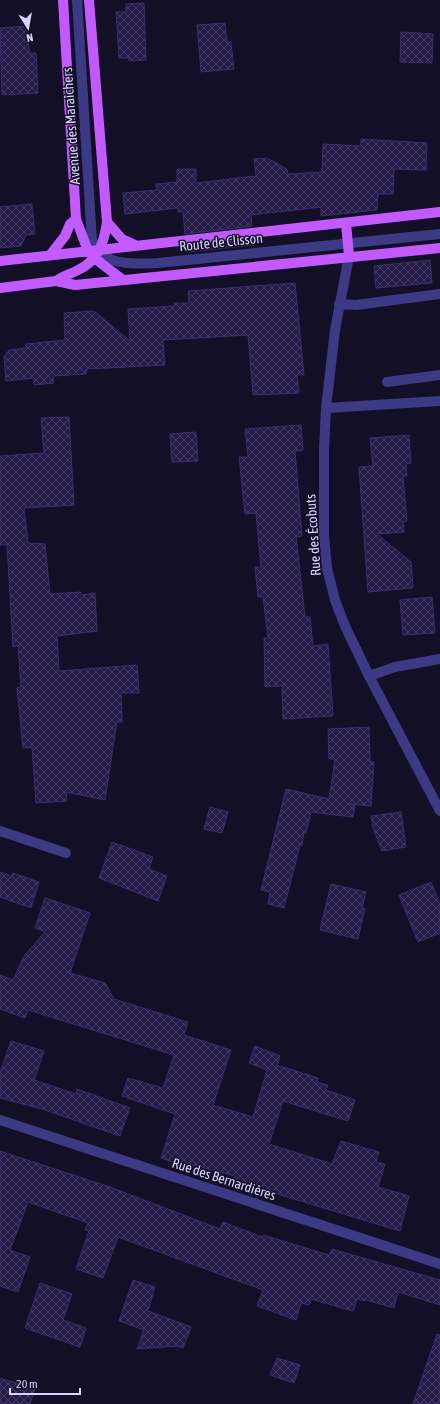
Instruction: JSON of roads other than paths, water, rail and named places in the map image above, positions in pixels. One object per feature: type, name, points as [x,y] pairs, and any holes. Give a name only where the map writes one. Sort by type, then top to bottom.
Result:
[{"type":"main road","name":"Avenue des Maraîchers","points":[[63,0],[76,219],[96,252],[105,238],[107,222],[89,0]]},
{"type":"main road","name":"Route de Clisson","points":[[0,261],[50,255],[96,252],[137,246],[440,212]]},
{"type":"main road","points":[[50,255],[65,236],[70,224],[76,219]]},
{"type":"main road","points":[[107,222],[122,239],[137,246]]},
{"type":"main road","points":[[346,223],[349,256]]},
{"type":"main road","name":"Route de Clisson","points":[[0,288],[56,281],[75,285],[349,256],[440,248]]},
{"type":"main road","points":[[96,252],[123,280]]},
{"type":"main road","name":"Route de Clisson","points":[[56,281],[68,273],[78,270],[96,252]]},
{"type":"street","name":"Avenue des Maraîchers","points":[[77,0],[90,224],[92,241],[96,252]]},
{"type":"street","name":"Route de Clisson","points":[[96,252],[116,261],[129,264],[158,263],[440,234]]},
{"type":"street","name":"Rue des Écobuts","points":[[349,256],[339,304],[326,408],[324,449],[324,536],[327,568],[334,600],[369,676],[440,811]]},
{"type":"street","points":[[339,304],[356,305],[440,294]]},
{"type":"street","points":[[387,382],[440,375]]},
{"type":"street","points":[[326,408],[440,401]]},
{"type":"street","points":[[369,676],[395,667],[440,659]]},
{"type":"street","points":[[0,831],[66,852]]},
{"type":"street","name":"Rue des Bernardières","points":[[0,1120],[440,1264]]}]
